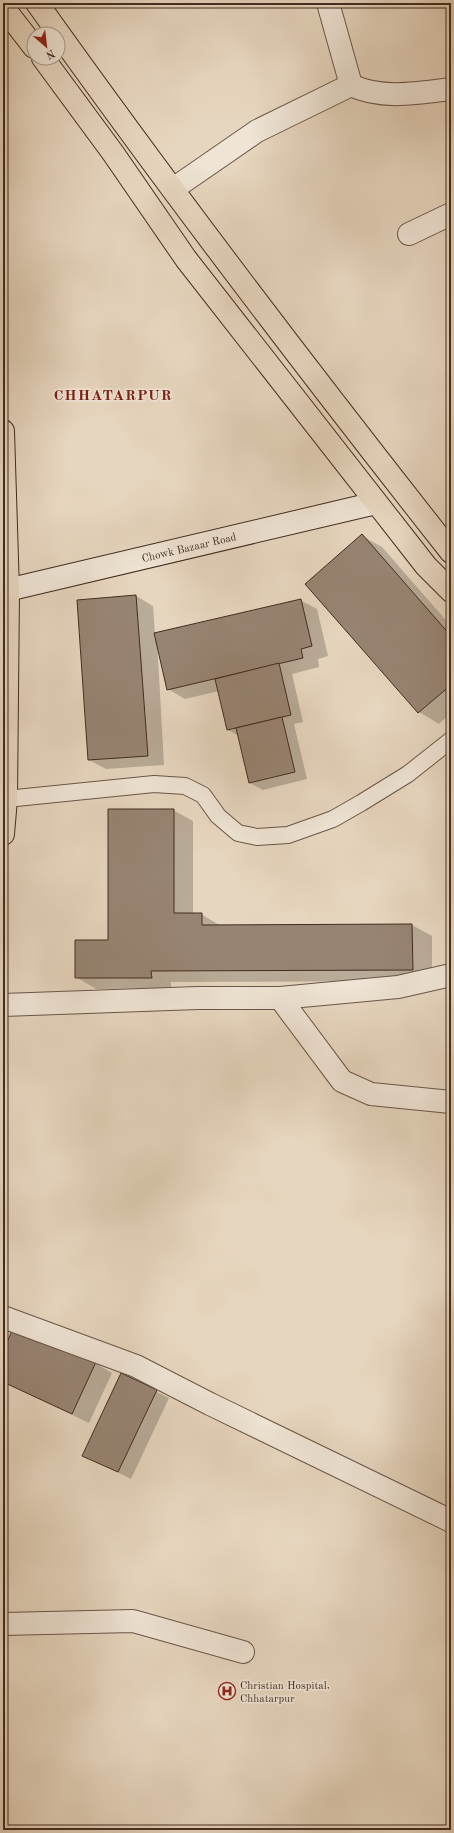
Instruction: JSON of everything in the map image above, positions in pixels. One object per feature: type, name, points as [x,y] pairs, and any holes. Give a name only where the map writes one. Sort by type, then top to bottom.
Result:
[{"type":"main road","points":[[37,3],[172,189],[343,416],[451,552]]},
{"type":"main road","points":[[4,5],[26,36]]},
{"type":"main road","points":[[49,66],[186,259],[426,566],[451,591]]},
{"type":"main road","points":[[3,431],[6,799],[3,834]]},
{"type":"street","points":[[328,3],[351,85],[364,91],[393,94],[421,93],[451,89]]},
{"type":"street","points":[[172,189],[257,131],[351,85]]},
{"type":"street","points":[[409,234],[451,214]]},
{"type":"street","name":"Chowk Bazaar Road","points":[[5,591],[376,503]]},
{"type":"street","points":[[3,1005],[198,998],[280,998],[398,987],[451,975]]},
{"type":"street","points":[[280,998],[342,1081],[371,1094],[451,1102]]},
{"type":"street","points":[[3,1317],[136,1366],[210,1404],[451,1521]]},
{"type":"street","points":[[3,1624],[132,1621],[243,1652]]},
{"type":"lane","points":[[6,799],[154,784],[185,786],[202,795],[218,816],[238,833],[257,837],[288,835],[333,819],[367,800],[408,774],[451,740]]},
{"type":"building","points":[[362,534],[451,636],[451,685],[418,713],[305,584]]},
{"type":"building","points":[[136,595],[148,756],[88,760],[77,600]]},
{"type":"building","points":[[301,599],[312,646],[301,649],[303,658],[167,690],[154,633]]},
{"type":"building","points":[[279,663],[291,715],[227,730],[215,679]]},
{"type":"building","points":[[282,717],[295,772],[249,783],[236,728]]},
{"type":"building","points":[[108,809],[174,809],[174,913],[202,913],[202,925],[412,924],[413,970],[151,971],[152,978],[75,978],[75,940],[108,940]]},
{"type":"building","points":[[15,1324],[96,1362],[72,1414],[3,1382],[3,1351]]},
{"type":"building","points":[[121,1373],[157,1390],[118,1472],[82,1456]]},
{"type":"place","name":"Christian Hospital, Chhatarpur","points":[[227,1691]]},
{"type":"district","name":"CHHATARPUR","points":[[113,395]]}]
